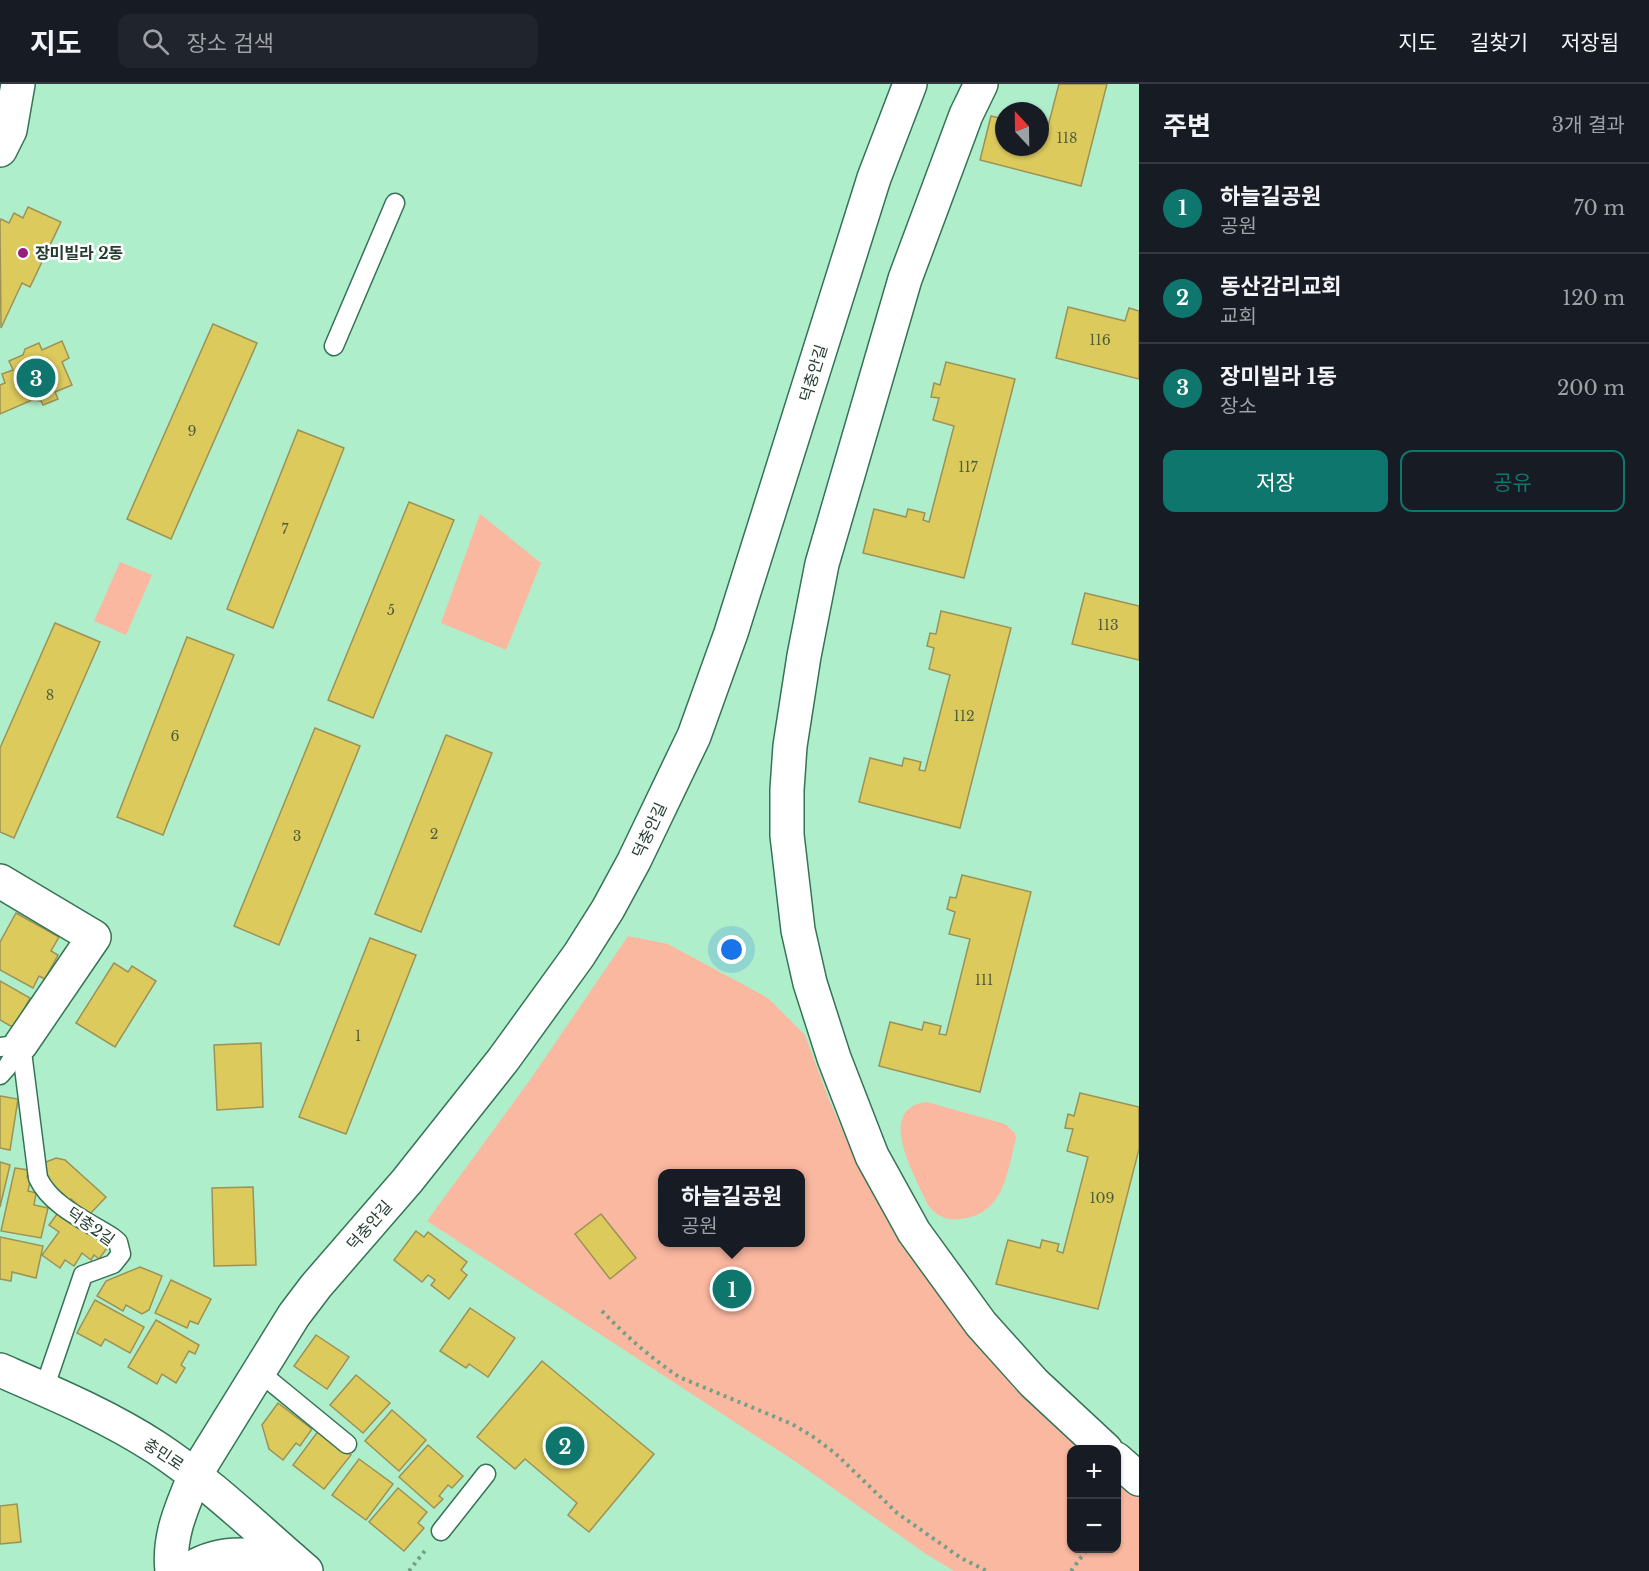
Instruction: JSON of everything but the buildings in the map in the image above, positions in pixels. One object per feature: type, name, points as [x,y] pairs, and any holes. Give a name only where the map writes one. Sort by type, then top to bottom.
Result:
[{"type":"street","points":[[0,150],[10,130],[18,84]]},
{"type":"street","name":"덕충안길","points":[[172,1571],[171,1551],[174,1531],[195,1475],[294,1315],[316,1286],[407,1181],[503,1060],[579,955],[634,861],[694,736],[731,633],[874,178],[910,84]]},
{"type":"street","points":[[981,84],[966,115],[905,279],[822,564],[790,746],[787,835],[798,930],[810,983],[834,1058],[872,1156],[914,1232],[981,1324],[1034,1383],[1102,1445]]},
{"type":"street","points":[[0,881],[94,937],[10,1045]]},
{"type":"street","name":"충민로","points":[[0,1370],[117,1425],[156,1447],[195,1475],[299,1565]]},
{"type":"street","points":[[1121,1463],[1139,1479]]},
{"type":"street","points":[[187,1571],[213,1558],[235,1554],[299,1565]]},
{"type":"lane","points":[[334,346],[395,203]]},
{"type":"lane","points":[[0,1075],[7,1067],[10,1045]]},
{"type":"lane","name":"덕충2길","points":[[10,1045],[38,1178],[42,1186],[57,1202],[118,1242],[121,1254],[113,1264],[83,1275],[44,1389]]},
{"type":"lane","points":[[258,1371],[347,1444]]},
{"type":"lane","points":[[441,1531],[486,1474]]},
{"type":"path","points":[[603,1311],[622,1332],[662,1366],[679,1377],[792,1424],[812,1436],[835,1453],[897,1513],[961,1558],[987,1571]]},
{"type":"path","points":[[1071,1571],[1084,1553]]},
{"type":"shaded area","points":[[480,514],[541,563],[506,650],[441,623]]},
{"type":"shaded area","points":[[120,562],[152,575],[126,635],[94,621]]},
{"type":"shaded area","points":[[628,936],[668,944],[768,998],[805,1035],[828,1097],[858,1166],[899,1242],[970,1335],[1019,1393],[1078,1445],[1067,1445],[1067,1553],[1121,1553],[1121,1479],[1139,1494],[1139,1571],[954,1571],[926,1554],[799,1464],[427,1221],[532,1077]]},
{"type":"shaded area","points":[[927,1102],[1005,1124],[1015,1133],[1010,1165],[1001,1190],[986,1210],[975,1216],[950,1219],[934,1212],[928,1205],[909,1163],[903,1146],[901,1130],[903,1117],[911,1107]]},
{"type":"place","name":"장미빌라 2동","points":[[23,253]]},
{"type":"place","name":"장미빌라 1동","points":[[36,378]]},
{"type":"place","name":"하늘길공원","points":[[732,1289]]},
{"type":"place","name":"동산감리교회","points":[[565,1446]]}]
